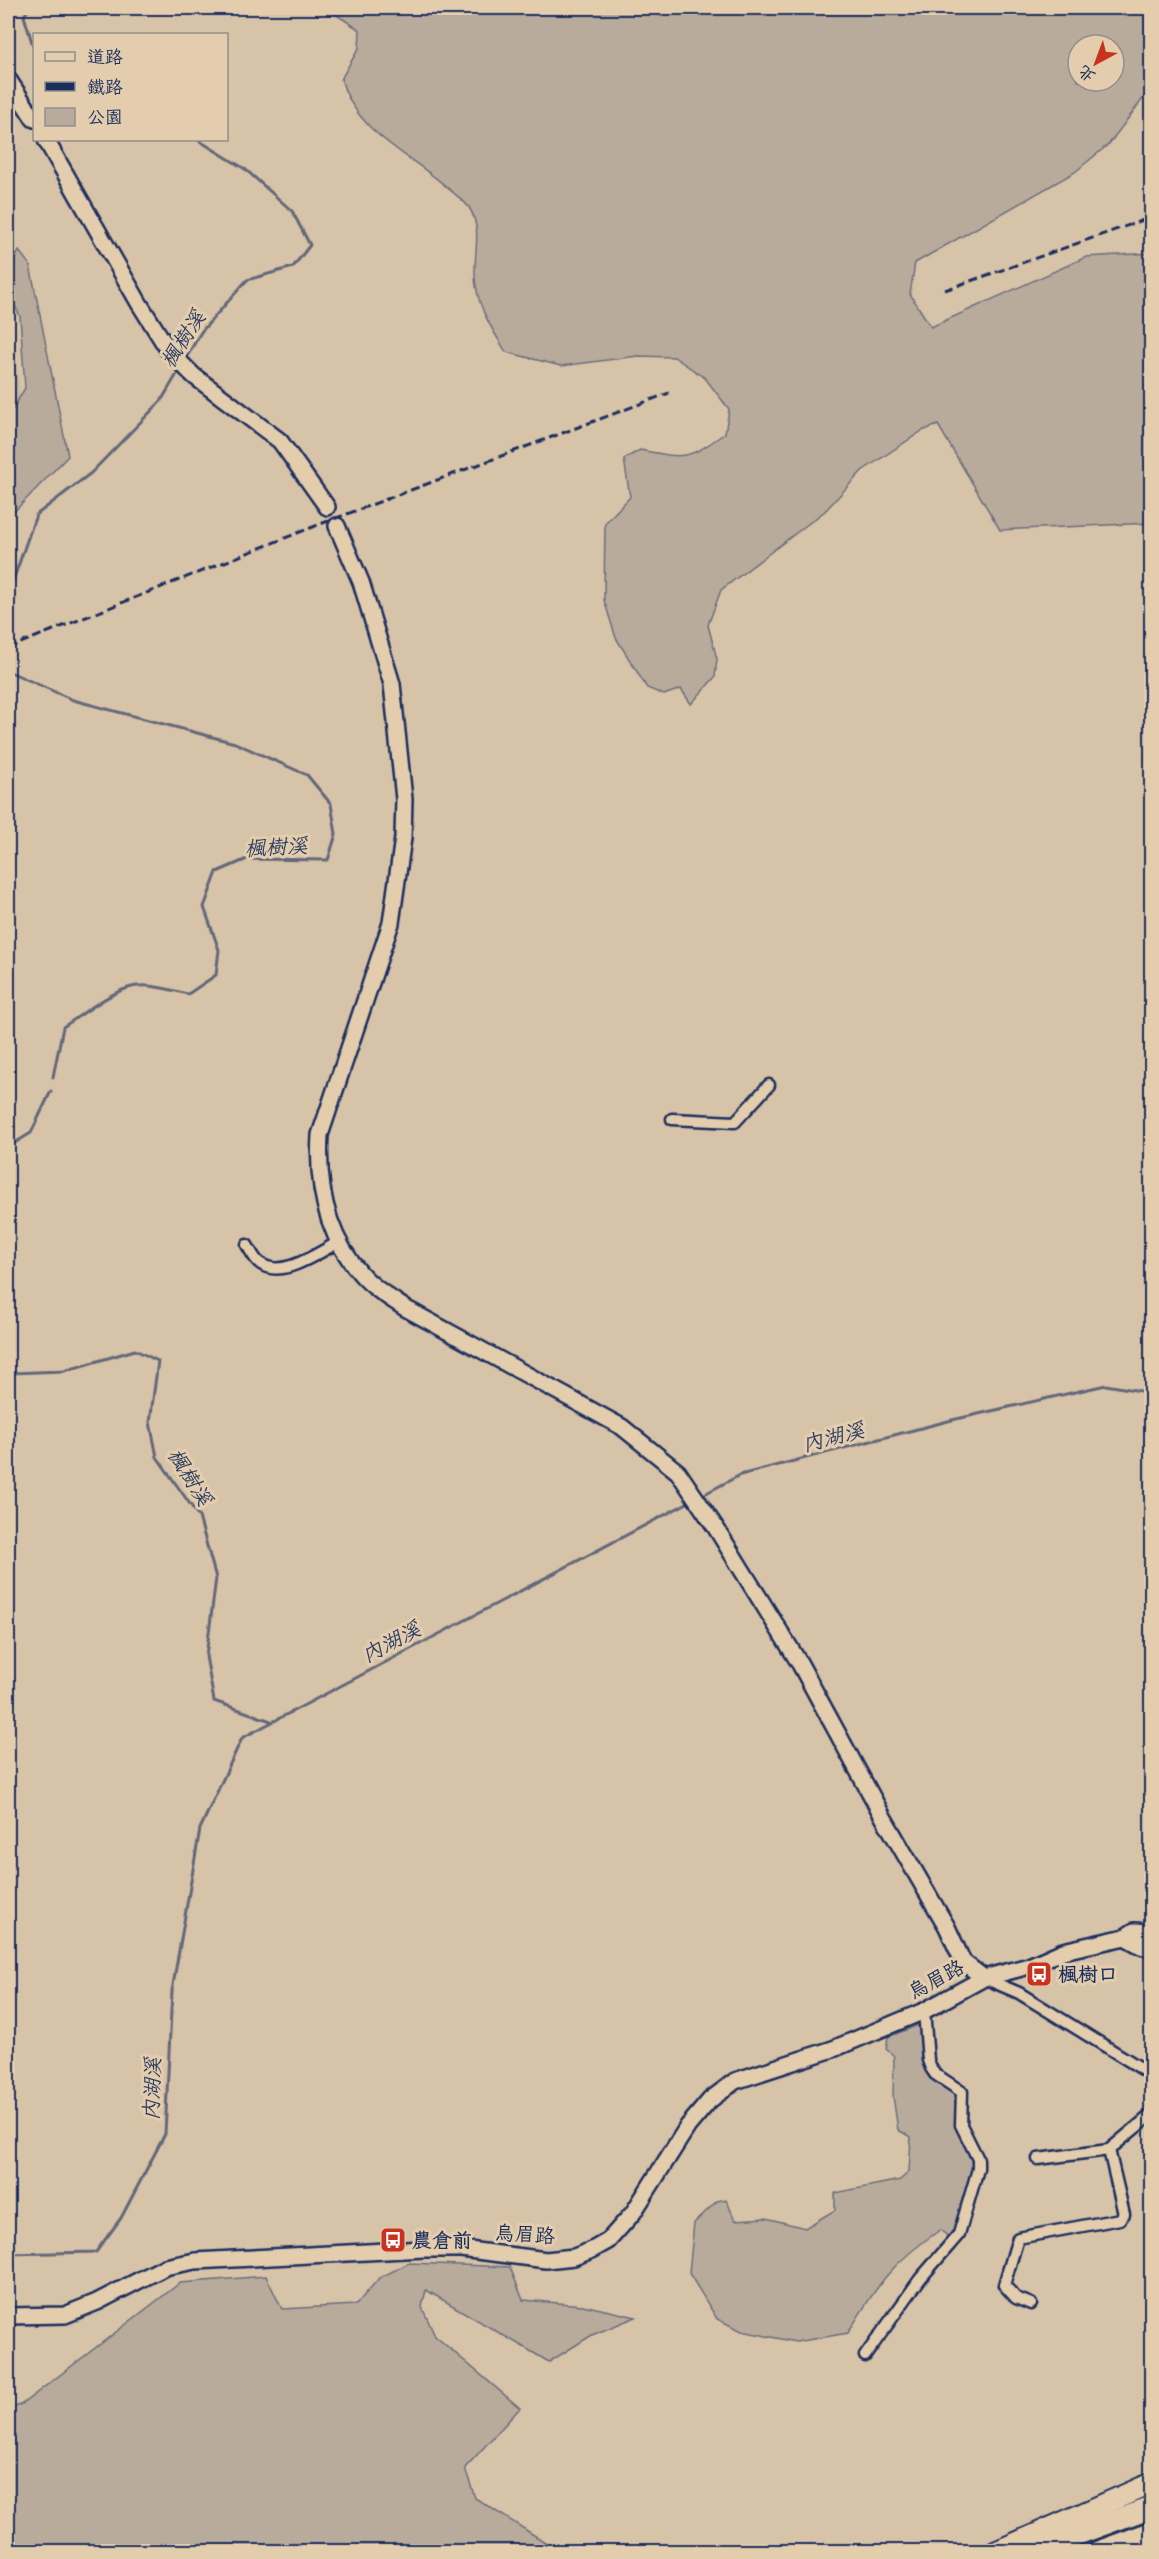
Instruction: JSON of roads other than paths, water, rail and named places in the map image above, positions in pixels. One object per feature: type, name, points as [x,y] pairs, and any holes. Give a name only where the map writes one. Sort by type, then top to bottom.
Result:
[{"type":"highway","points":[[995,2552],[1152,2483]]},
{"type":"highway","points":[[1030,2552],[1152,2507]]},
{"type":"highway","points":[[1097,2552],[1152,2532]]},
{"type":"highway","points":[[1134,2552],[1152,2545]]},
{"type":"street","points":[[8,79],[33,116]]},
{"type":"street","points":[[47,141],[169,351],[195,376],[280,441],[327,507]]},
{"type":"street","points":[[336,526],[361,582],[392,684],[404,799],[403,838],[391,923],[320,1135],[319,1161],[327,1218],[339,1242],[361,1274],[405,1308],[622,1427],[678,1472],[717,1528],[800,1664],[882,1815],[947,1927],[963,1962],[984,1978]]},
{"type":"street","points":[[672,1119],[735,1122],[769,1084]]},
{"type":"street","points":[[247,1245],[259,1264],[272,1269],[290,1266],[339,1242]]},
{"type":"street","name":"烏眉路","points":[[8,2316],[65,2315],[97,2302],[165,2267],[195,2261],[424,2248],[461,2249],[546,2260],[574,2257],[608,2241],[633,2213],[688,2126],[710,2100],[735,2081],[833,2049],[924,2011],[984,1978],[1029,1966],[1063,1951],[1125,1937],[1134,1931],[1152,1932]]},
{"type":"street","points":[[1125,1937],[1152,1949]]},
{"type":"street","name":"烏眉路","points":[[984,1978],[1019,1993],[1152,2075]]},
{"type":"street","points":[[865,2356],[920,2279],[959,2234],[978,2169],[976,2154],[961,2125],[962,2092],[935,2074],[928,2060],[924,2011]]},
{"type":"street","points":[[1038,2159],[1109,2150],[1152,2114]]},
{"type":"street","points":[[1031,2304],[1016,2298],[1004,2285],[1018,2238],[1120,2219],[1124,2214],[1109,2150]]},
{"type":"waterway","name":"楓樹溪","points":[[29,8],[24,16],[33,46]]},
{"type":"waterway","name":"楓樹溪","points":[[185,360],[201,332],[247,280],[293,267],[310,245],[292,211],[245,169],[200,141]]},
{"type":"waterway","name":"楓樹溪","points":[[8,595],[36,515],[91,473],[161,401],[180,369]]},
{"type":"waterway","name":"楓樹溪","points":[[8,671],[73,700],[235,743],[307,775],[331,804],[336,834],[328,860],[247,859],[217,872],[204,907],[219,950],[216,975],[188,994],[158,987],[135,986],[103,1000],[63,1027],[53,1077]]},
{"type":"waterway","name":"楓樹溪","points":[[8,1147],[31,1133],[51,1091]]},
{"type":"waterway","name":"楓樹溪","points":[[8,1371],[11,1373],[64,1371],[135,1350],[158,1361],[150,1422],[157,1457],[199,1517],[216,1578],[206,1656],[214,1701],[271,1721]]},
{"type":"waterway","name":"內湖溪","points":[[699,1497],[740,1475],[952,1420],[1106,1385],[1152,1393]]},
{"type":"waterway","name":"內湖溪","points":[[8,2254],[96,2252],[121,2218],[165,2134],[172,1991],[200,1829],[242,1738],[691,1501]]},
{"type":"railway","points":[[945,290],[1152,217]]},
{"type":"railway","points":[[8,648],[323,523],[669,393]]},
{"type":"place","name":"楓樹口","points":[[1039,1974]]},
{"type":"place","name":"農倉前","points":[[393,2240]]}]
